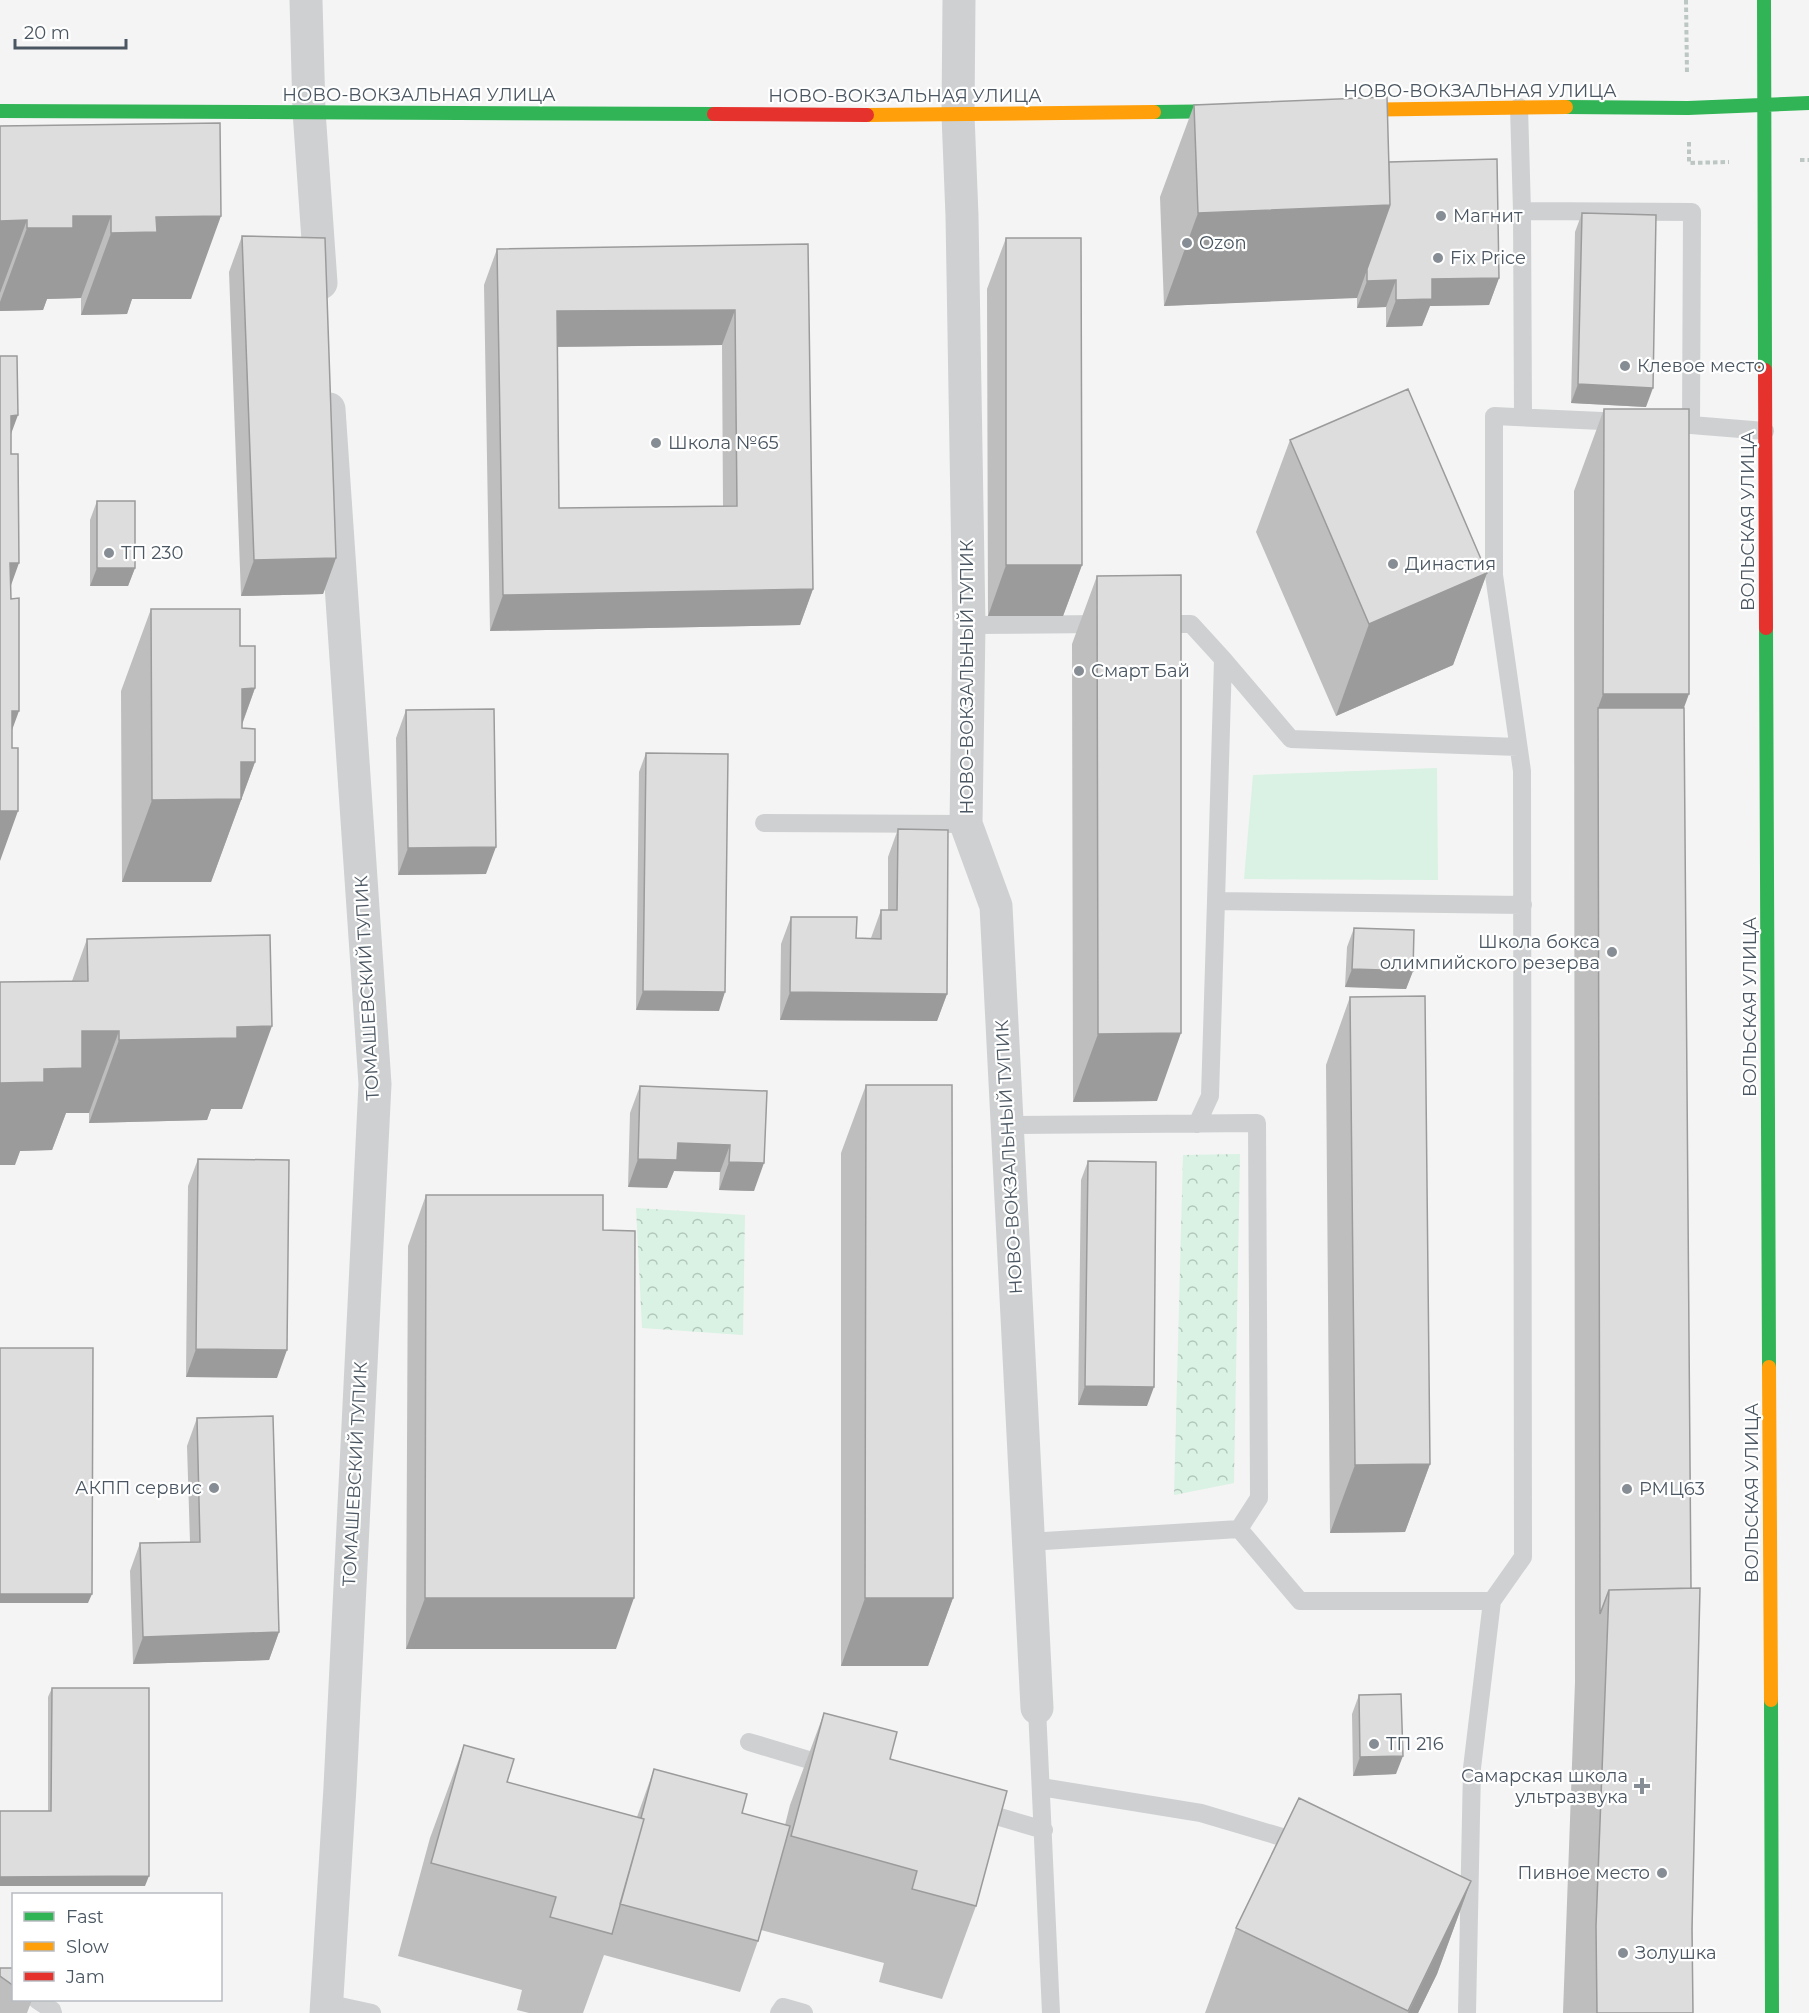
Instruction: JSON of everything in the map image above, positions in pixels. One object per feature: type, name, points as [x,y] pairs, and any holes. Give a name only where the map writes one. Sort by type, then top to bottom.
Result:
[{"type":"main road","name":"ВОЛЬСКАЯ УЛИЦА","points":[[1764,0],[1772,2013]]},
{"type":"main road","name":"НОВО-ВОКЗАЛЬНАЯ УЛИЦА","points":[[1335,110],[1519,107],[1688,108],[1809,103]]},
{"type":"main road","name":"НОВО-ВОКЗАЛЬНАЯ УЛИЦА","points":[[0,111],[958,115],[1254,111]]},
{"type":"street","points":[[306,0],[309,111],[322,311]]},
{"type":"street","name":"НОВО-ВОКЗАЛЬНЫЙ ТУПИК","points":[[959,0],[958,115],[963,228],[969,625],[966,824],[996,906],[1037,1708]]},
{"type":"street","name":"ТОМАШЕВСКИЙ ТУПИК","points":[[326,2008],[375,1084],[327,382]]},
{"type":"lane","points":[[1519,107],[1523,417]]},
{"type":"lane","points":[[1522,211],[1692,213],[1691,425]]},
{"type":"lane","points":[[1467,2013],[1472,1768],[1492,1601],[1523,1557],[1522,771],[1494,575],[1494,416],[1691,425],[1765,431]]},
{"type":"lane","points":[[969,625],[1121,624]]},
{"type":"lane","points":[[1144,624],[1191,624],[1291,739],[1518,747]]},
{"type":"lane","points":[[1197,1124],[1210,1096],[1223,660]]},
{"type":"lane","points":[[764,823],[966,824]]},
{"type":"lane","points":[[1216,901],[1523,904]]},
{"type":"lane","points":[[1008,1125],[1257,1123],[1258,1498],[1239,1529]]},
{"type":"lane","points":[[1239,1529],[1300,1601],[1492,1601]]},
{"type":"lane","points":[[1028,1542],[1239,1529]]},
{"type":"lane","points":[[1037,1708],[1051,2013]]},
{"type":"lane","points":[[749,1742],[851,1772]]},
{"type":"lane","points":[[1041,1787],[1201,1813],[1314,1847]]},
{"type":"lane","points":[[964,1806],[1044,1830]]},
{"type":"lane","points":[[1447,1890],[1469,1898]]},
{"type":"lane","points":[[38,2001],[53,2013]]},
{"type":"lane","points":[[779,2013],[783,2007],[804,2013]]},
{"type":"lane","points":[[326,2008],[372,2013]]},
{"type":"green space","points":[[1437,768],[1438,880],[1244,879],[1253,775]]},
{"type":"green space","points":[[1240,1154],[1234,1483],[1174,1495],[1183,1155]]},
{"type":"green space","points":[[636,1208],[745,1215],[743,1335],[642,1328]]},
{"type":"building","points":[[1387,97],[1390,205],[1198,213],[1194,105]]},
{"type":"building","points":[[220,123],[221,216],[156,217],[157,232],[111,233],[111,216],[73,216],[73,228],[27,228],[27,220],[0,221],[0,126]]},
{"type":"building","points":[[1497,159],[1499,278],[1432,279],[1432,299],[1396,300],[1396,280],[1367,281],[1367,269],[1390,205],[1389,162]]},
{"type":"building","points":[[1582,213],[1656,215],[1653,388],[1578,384]]},
{"type":"building","points":[[242,236],[325,238],[336,558],[254,560]]},
{"type":"building","points":[[1006,238],[1081,238],[1082,565],[1006,565]]},
{"type":"building","points":[[808,244],[813,589],[503,595],[497,249]],"holes":[[[735,310],[737,506],[559,508],[557,311]]]},
{"type":"building","points":[[0,356],[17,356],[18,415],[11,416],[11,454],[18,454],[19,563],[10,563],[11,599],[19,598],[19,711],[12,711],[12,748],[18,748],[18,811],[0,811]]},
{"type":"building","points":[[1408,389],[1487,573],[1369,624],[1290,440]]},
{"type":"building","points":[[1604,409],[1689,409],[1689,694],[1603,694]]},
{"type":"building","points":[[97,501],[135,501],[135,568],[97,568]]},
{"type":"building","points":[[1181,575],[1181,1033],[1098,1034],[1097,576]]},
{"type":"building","points":[[151,609],[240,609],[240,646],[255,646],[255,688],[242,689],[242,728],[255,729],[255,762],[241,762],[241,799],[152,800]]},
{"type":"building","points":[[1598,708],[1684,708],[1691,1588],[1609,1590],[1600,1614]]},
{"type":"building","points":[[494,709],[496,847],[408,848],[406,710]]},
{"type":"building","points":[[646,753],[728,754],[725,992],[643,991]]},
{"type":"building","points":[[898,829],[948,830],[947,994],[790,992],[791,917],[857,917],[856,938],[881,939],[881,910],[897,910]]},
{"type":"building","points":[[1354,928],[1414,930],[1413,971],[1352,969]]},
{"type":"building","points":[[270,935],[272,1026],[237,1027],[237,1038],[119,1040],[119,1031],[82,1031],[82,1068],[44,1069],[44,1082],[0,1083],[0,982],[88,981],[87,939]]},
{"type":"building","points":[[1425,996],[1430,1464],[1355,1465],[1350,997]]},
{"type":"building","points":[[866,1085],[952,1085],[953,1598],[865,1598]]},
{"type":"building","points":[[640,1086],[767,1091],[764,1163],[729,1162],[730,1145],[678,1143],[677,1160],[638,1159]]},
{"type":"building","points":[[198,1159],[289,1160],[287,1350],[196,1349]]},
{"type":"building","points":[[1088,1161],[1156,1162],[1154,1387],[1085,1386]]},
{"type":"building","points":[[426,1195],[603,1195],[603,1230],[635,1231],[634,1598],[425,1598]]},
{"type":"building","points":[[0,1348],[93,1348],[92,1594],[0,1594]]},
{"type":"building","points":[[273,1416],[279,1632],[143,1637],[140,1543],[200,1542],[197,1418]]},
{"type":"building","points":[[1700,1588],[1692,1929],[1693,2013],[1597,2013],[1596,1926],[1609,1590]]},
{"type":"building","points":[[52,1688],[149,1688],[149,1876],[0,1877],[0,1811],[51,1811]]},
{"type":"building","points":[[1401,1694],[1403,1756],[1360,1757],[1359,1695]]},
{"type":"building","points":[[824,1713],[897,1732],[890,1759],[1007,1791],[976,1906],[912,1889],[917,1871],[791,1836]]},
{"type":"building","points":[[464,1745],[514,1759],[507,1782],[644,1819],[612,1934],[550,1917],[556,1897],[431,1863]]},
{"type":"building","points":[[654,1769],[747,1794],[742,1813],[790,1826],[758,1941],[620,1904],[644,1819],[641,1818]]},
{"type":"building","points":[[1299,1798],[1471,1881],[1408,2011],[1236,1928]]},
{"type":"building","points":[[0,1968],[12,1968],[12,1985],[0,1976]]},
{"type":"traffic: fast","points":[[1764,0],[1765,370]]},
{"type":"traffic: fast","points":[[1566,107],[1688,108],[1809,103]]},
{"type":"traffic: fast","points":[[0,111],[714,114]]},
{"type":"traffic: fast","points":[[1154,112],[1237,111]]},
{"type":"traffic: fast","points":[[1766,628],[1769,1367]]},
{"type":"traffic: fast","points":[[1771,1700],[1772,2013]]},
{"type":"traffic: slow","points":[[1343,110],[1566,107]]},
{"type":"traffic: slow","points":[[867,115],[1154,112]]},
{"type":"traffic: slow","points":[[1769,1367],[1771,1700]]},
{"type":"traffic: jam","points":[[714,114],[867,115]]},
{"type":"traffic: jam","points":[[1765,370],[1766,628]]},
{"type":"place","name":"Магнит","points":[[1441,216]]},
{"type":"place","name":"Ozon","points":[[1187,243]]},
{"type":"place","name":"Fix Price","points":[[1438,258]]},
{"type":"place","name":"Клевое место","points":[[1625,366]]},
{"type":"place","name":"Школа №65","points":[[656,443]]},
{"type":"place","name":"ТП 230","points":[[109,553]]},
{"type":"place","name":"Династия","points":[[1393,564]]},
{"type":"place","name":"Смарт Бай","points":[[1079,671]]},
{"type":"place","name":"Школа бокса олимпийского резерва","points":[[1612,952]]},
{"type":"place","name":"АКПП сервис","points":[[214,1488]]},
{"type":"place","name":"РМЦ63","points":[[1627,1489]]},
{"type":"place","name":"ТП 216","points":[[1374,1744]]},
{"type":"place","name":"Самарская школа ультразвука","points":[[1642,1786]]},
{"type":"place","name":"Пивное место","points":[[1662,1873]]},
{"type":"place","name":"Золушка","points":[[1623,1953]]}]
